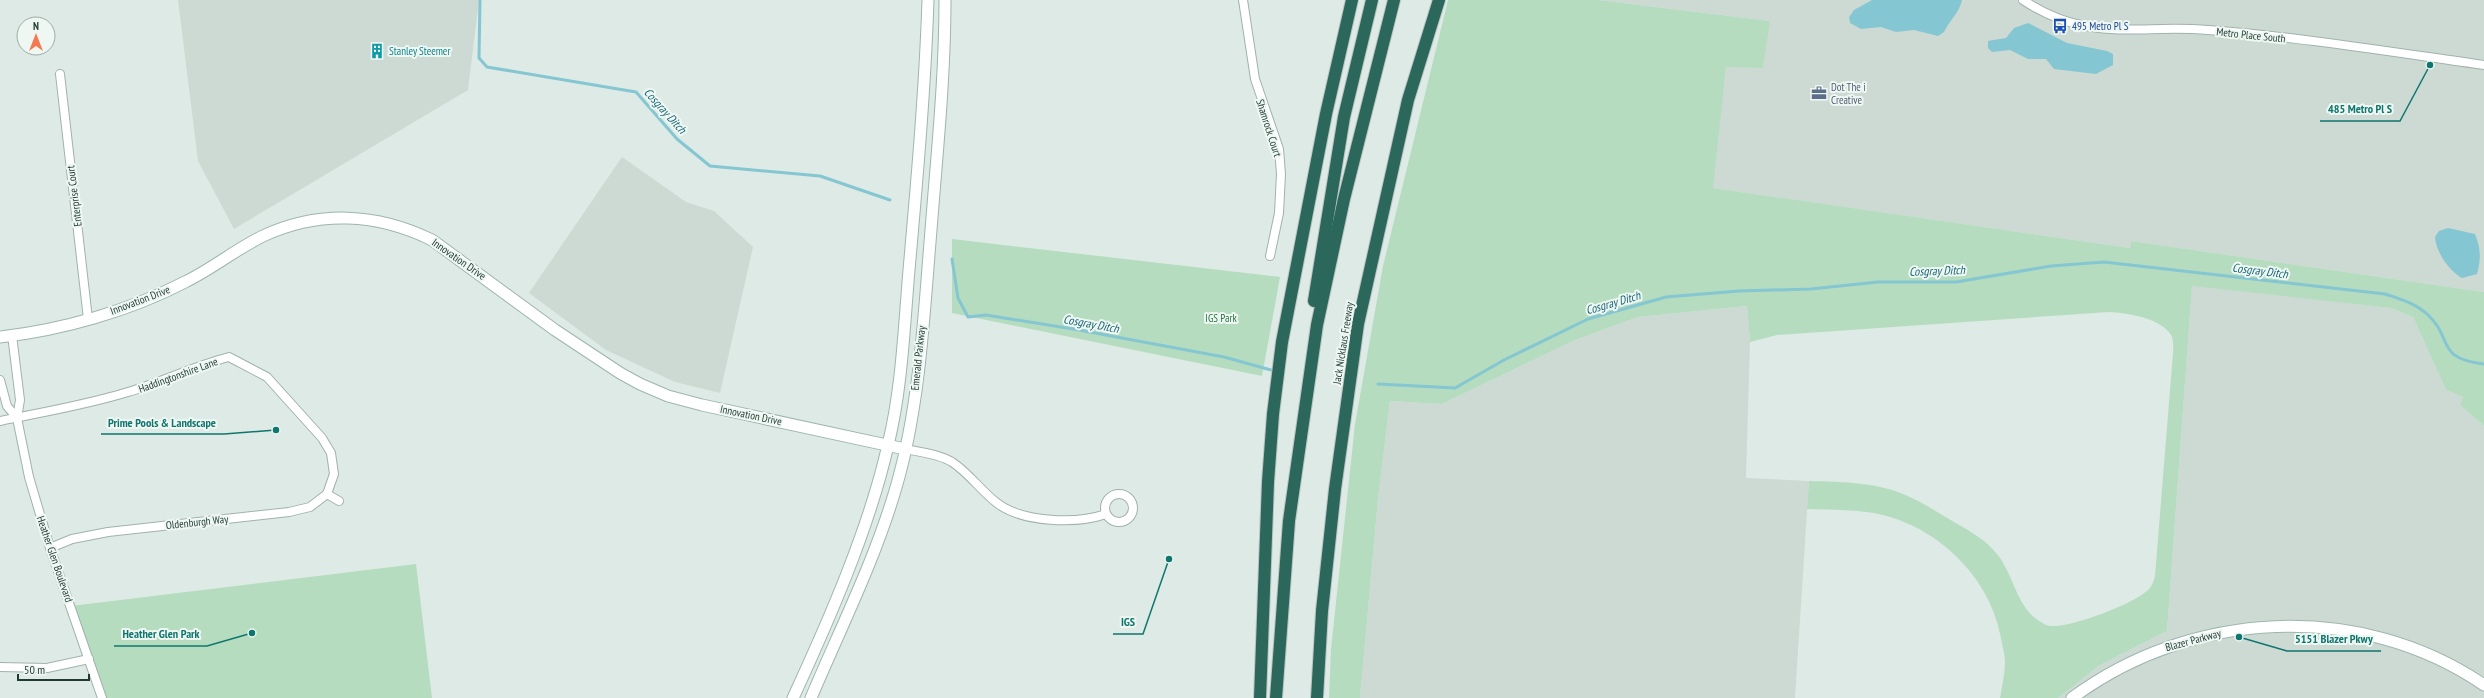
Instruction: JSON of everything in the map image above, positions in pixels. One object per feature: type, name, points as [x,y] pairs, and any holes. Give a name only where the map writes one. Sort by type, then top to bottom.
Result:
[{"type":"highway","points":[[1260,698],[1272,414],[1282,342],[1321,136],[1352,0]]},
{"type":"highway","points":[[1305,404],[1314,306],[1327,216],[1344,117],[1372,0]]},
{"type":"highway","points":[[1276,698],[1289,521],[1317,324],[1344,199],[1394,0]]},
{"type":"highway","name":"Jack Nicklaus Freeway","points":[[1317,698],[1322,611],[1333,504],[1358,324],[1408,100],[1439,0]]},
{"type":"main road","name":"Emerald Parkway","points":[[793,698],[849,565],[888,446],[896,398],[916,193],[926,63],[928,0]]},
{"type":"main road","name":"Emerald Parkway","points":[[811,698],[883,528],[897,483],[914,403],[945,64],[945,0]]},
{"type":"main road","name":"Innovation Drive","points":[[0,336],[12,335],[88,318],[134,304],[184,283],[262,237],[286,227],[316,220],[345,217],[374,219],[414,231],[432,240],[555,330],[620,374],[640,384],[668,396],[702,405],[905,449]]},
{"type":"main road","name":"Blazer Parkway","points":[[2072,698],[2112,671],[2156,650],[2205,636],[2237,629],[2281,626],[2316,626],[2344,630],[2393,642],[2449,665],[2484,685]]},
{"type":"street","name":"Shamrock Court","points":[[1243,0],[1255,79],[1279,149],[1282,174],[1279,213],[1270,256]]},
{"type":"street","name":"Metro Place South","points":[[2023,0],[2064,21],[2108,30],[2206,30],[2484,65]]},
{"type":"street","name":"Enterprise Court","points":[[60,74],[88,318]]},
{"type":"street","name":"Heather Glen Boulevard","points":[[12,335],[20,400],[17,418],[29,477],[50,548],[102,698]]},
{"type":"street","name":"Haddingtonshire Lane","points":[[0,422],[80,405],[129,392],[209,362],[229,357],[267,377],[322,438],[331,453],[334,474],[327,494]]},
{"type":"street","name":"Heather Glen Boulevard","points":[[0,380],[7,406],[17,418]]},
{"type":"street","points":[[905,449],[937,456],[952,462],[997,504],[1011,512],[1035,518],[1078,520],[1106,514]]},
{"type":"street","points":[[327,494],[340,501]]},
{"type":"street","name":"Oldenburgh Way","points":[[50,548],[72,539],[108,532],[289,512],[310,507],[327,494]]},
{"type":"street","points":[[0,667],[47,668],[89,659]]},
{"type":"shaded area","points":[[178,0],[479,0],[468,90],[234,229],[198,161]]},
{"type":"shaded area","points":[[1599,0],[2484,0],[2484,292],[2131,241],[2130,248],[1712,188],[1726,66],[1770,21]]},
{"type":"shaded area","points":[[622,157],[686,202],[714,211],[753,247],[720,393],[675,382],[606,350],[529,293]]},
{"type":"shaded area","points":[[2192,285],[2391,308],[2413,317],[2446,390],[2463,397],[2460,405],[2484,426],[2484,698],[2058,698],[2100,665],[2167,631]]},
{"type":"shaded area","points":[[1747,306],[1750,342],[1746,478],[1809,481],[1795,698],[1360,698],[1378,499],[1390,401],[1442,404],[1575,340],[1638,317]]},
{"type":"green space","points":[[1448,0],[1599,0],[1770,21],[1763,68],[1726,67],[1713,188],[2130,248],[2131,241],[2484,292],[2484,426],[2460,405],[2463,397],[2446,390],[2413,317],[2391,308],[2192,286],[2167,631],[2100,665],[2058,698],[2000,698],[2005,659],[1995,616],[1986,596],[1974,577],[1960,560],[1943,545],[1924,532],[1904,522],[1883,515],[1855,511],[1807,509],[1809,481],[1862,484],[1888,489],[1918,501],[1966,529],[1983,540],[1993,549],[2003,563],[2022,603],[2036,619],[2046,625],[2055,626],[2082,620],[2099,615],[2130,602],[2149,589],[2155,576],[2173,353],[2172,337],[2166,329],[2160,324],[2134,315],[2109,312],[1777,335],[1750,342],[1747,306],[1638,317],[1575,340],[1442,404],[1390,401],[1378,499],[1360,698],[1329,698],[1331,649],[1355,424],[1383,266]]},
{"type":"green space","name":"IGS Park","points":[[952,239],[1280,277],[1262,376],[952,313]]},
{"type":"green space","points":[[416,564],[432,698],[102,698],[71,606]]},
{"type":"water","points":[[1872,0],[1962,0],[1959,9],[1944,32],[1938,36],[1914,30],[1896,32],[1881,27],[1861,29],[1850,23],[1849,17],[1854,10]]},
{"type":"water","points":[[2028,23],[2067,43],[2107,51],[2113,54],[2113,65],[2096,74],[2054,69],[2046,59],[2028,59],[2010,50],[1992,52],[1988,48],[1988,41],[2006,38],[2014,28]]},
{"type":"water","points":[[2448,228],[2475,234],[2480,254],[2477,274],[2462,278],[2452,271],[2444,260],[2438,249],[2435,237],[2439,231]]},
{"type":"waterway","name":"Cosgray Ditch","points":[[480,0],[479,58],[487,67],[636,92],[677,139],[710,166],[820,176],[890,200]]},
{"type":"waterway","name":"Cosgray Ditch","points":[[952,259],[958,298],[968,317],[986,315],[1079,330],[1224,357],[1271,370]]},
{"type":"waterway","name":"Cosgray Ditch","points":[[1378,384],[1455,388],[1504,360],[1588,319],[1666,297],[1739,291],[1811,289],[1878,282],[1956,282],[2051,266],[2104,262],[2385,294],[2412,304],[2427,314],[2435,323],[2451,352],[2458,357],[2468,361],[2484,364]]},
{"type":"place","name":"495 Metro Pl S","points":[[2060,26]]},
{"type":"place","name":"Stanley Steemer","points":[[377,51]]},
{"type":"place","name":"485 Metro Pl S","points":[[2430,65]]},
{"type":"place","name":"Dot The i Creative","points":[[1819,93]]},
{"type":"place","name":"Prime Pools & Landscape","points":[[276,430]]},
{"type":"place","name":"IGS","points":[[1169,559]]},
{"type":"place","name":"Heather Glen Park","points":[[252,633]]},
{"type":"place","name":"5151 Blazer Pkwy","points":[[2239,637]]}]
